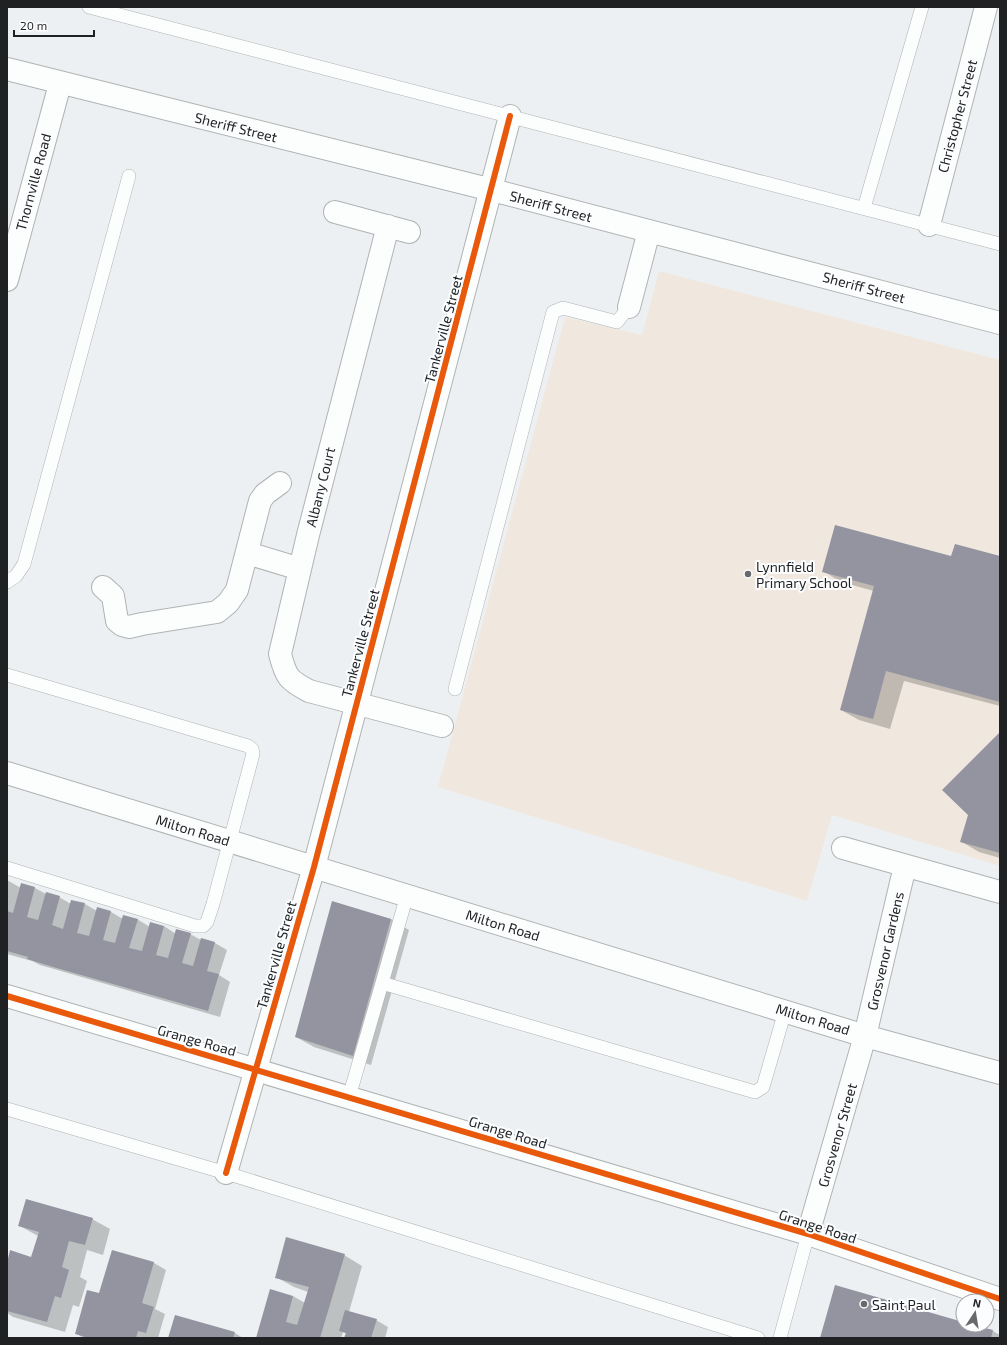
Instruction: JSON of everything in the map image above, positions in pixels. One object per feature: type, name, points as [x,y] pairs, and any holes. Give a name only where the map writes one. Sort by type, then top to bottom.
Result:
[{"type":"street","name":"Christopher Street","points":[[929,225],[986,7]]},
{"type":"street","name":"Sheriff Street","points":[[7,69],[60,84],[492,190],[1000,322]]},
{"type":"street","name":"Thornville Road","points":[[7,280],[60,84]]},
{"type":"street","name":"Tankerville Street","points":[[226,1173],[314,867],[492,190],[510,116]]},
{"type":"street","points":[[335,212],[409,232]]},
{"type":"street","name":"Albany Court","points":[[388,226],[300,569],[280,654],[285,670],[293,683],[309,691],[442,726]]},
{"type":"street","points":[[629,307],[649,231]]},
{"type":"street","points":[[103,587],[114,596],[117,621],[122,625],[130,627],[218,612],[228,603],[237,590],[260,501],[265,494],[280,483]]},
{"type":"street","points":[[247,553],[300,569]]},
{"type":"street","name":"Milton Road","points":[[7,773],[865,1036],[1000,1074]]},
{"type":"street","points":[[843,848],[1000,892]]},
{"type":"street","name":"Grosvenor Gardens","points":[[865,1036],[906,866]]},
{"type":"street","name":"Grange Road","points":[[7,996],[808,1234],[1000,1298]]},
{"type":"street","name":"Grosvenor Street","points":[[808,1234],[865,1036]]},
{"type":"lane","points":[[89,7],[929,225],[1000,241]]},
{"type":"lane","points":[[864,208],[922,7]]},
{"type":"lane","points":[[7,582],[16,576],[24,564],[129,176]]},
{"type":"lane","points":[[455,689],[553,312],[563,308],[617,322],[629,307]]},
{"type":"lane","points":[[7,675],[248,746],[252,749],[253,754],[213,904],[207,922],[203,926],[195,926],[7,868]]},
{"type":"lane","points":[[349,1097],[407,896]]},
{"type":"lane","points":[[382,983],[755,1092],[763,1087],[785,1011]]},
{"type":"lane","points":[[7,1109],[226,1173],[758,1338]]},
{"type":"lane","points":[[780,1338],[808,1234]]},
{"type":"shaded area","name":"Lynnfield Primary School","points":[[659,271],[1000,360],[1000,866],[832,815],[807,901],[438,787],[565,317],[642,335]]},
{"type":"building","points":[[835,525],[951,556],[955,544],[1000,556],[1000,702],[886,671],[873,719],[840,710],[874,586],[822,572]]},
{"type":"building","points":[[1000,732],[1000,853],[960,842],[968,815],[942,790]]},
{"type":"building","points":[[21,883],[35,887],[27,917],[38,920],[46,892],[60,896],[52,925],[63,929],[71,900],[85,903],[77,933],[89,936],[97,907],[111,911],[103,940],[115,943],[123,915],[138,919],[129,948],[142,951],[150,922],[164,926],[156,955],[168,958],[176,929],[191,933],[182,963],[193,966],[201,938],[215,942],[207,971],[219,974],[208,1011],[53,967],[27,959],[28,957],[7,951],[7,911],[13,913]]},
{"type":"building","points":[[332,901],[391,919],[353,1056],[295,1037]]},
{"type":"building","points":[[26,1199],[93,1218],[85,1245],[69,1241],[62,1267],[69,1270],[61,1298],[55,1296],[47,1322],[7,1311],[7,1263],[10,1250],[31,1257],[39,1232],[18,1226]]},
{"type":"building","points":[[286,1237],[345,1254],[320,1338],[256,1338],[270,1289],[293,1296],[286,1322],[297,1325],[309,1287],[275,1278]]},
{"type":"building","points":[[112,1250],[154,1262],[142,1303],[154,1307],[146,1333],[138,1331],[136,1338],[89,1338],[75,1334],[87,1290],[99,1293]]},
{"type":"building","name":"Saint Paul","points":[[835,1285],[955,1320],[955,1333],[992,1333],[991,1338],[820,1338]]},
{"type":"building","points":[[345,1310],[377,1319],[371,1338],[344,1338],[346,1333],[339,1331]]},
{"type":"building","points":[[175,1315],[235,1332],[233,1338],[168,1338]]},
{"type":"cycle path","points":[[226,1173],[314,867],[510,116]]},
{"type":"cycle path","points":[[7,996],[808,1234],[1000,1299]]},
{"type":"place","name":"Lynnfield Primary School","points":[[748,574]]},
{"type":"place","name":"Saint Paul","points":[[864,1304]]}]
